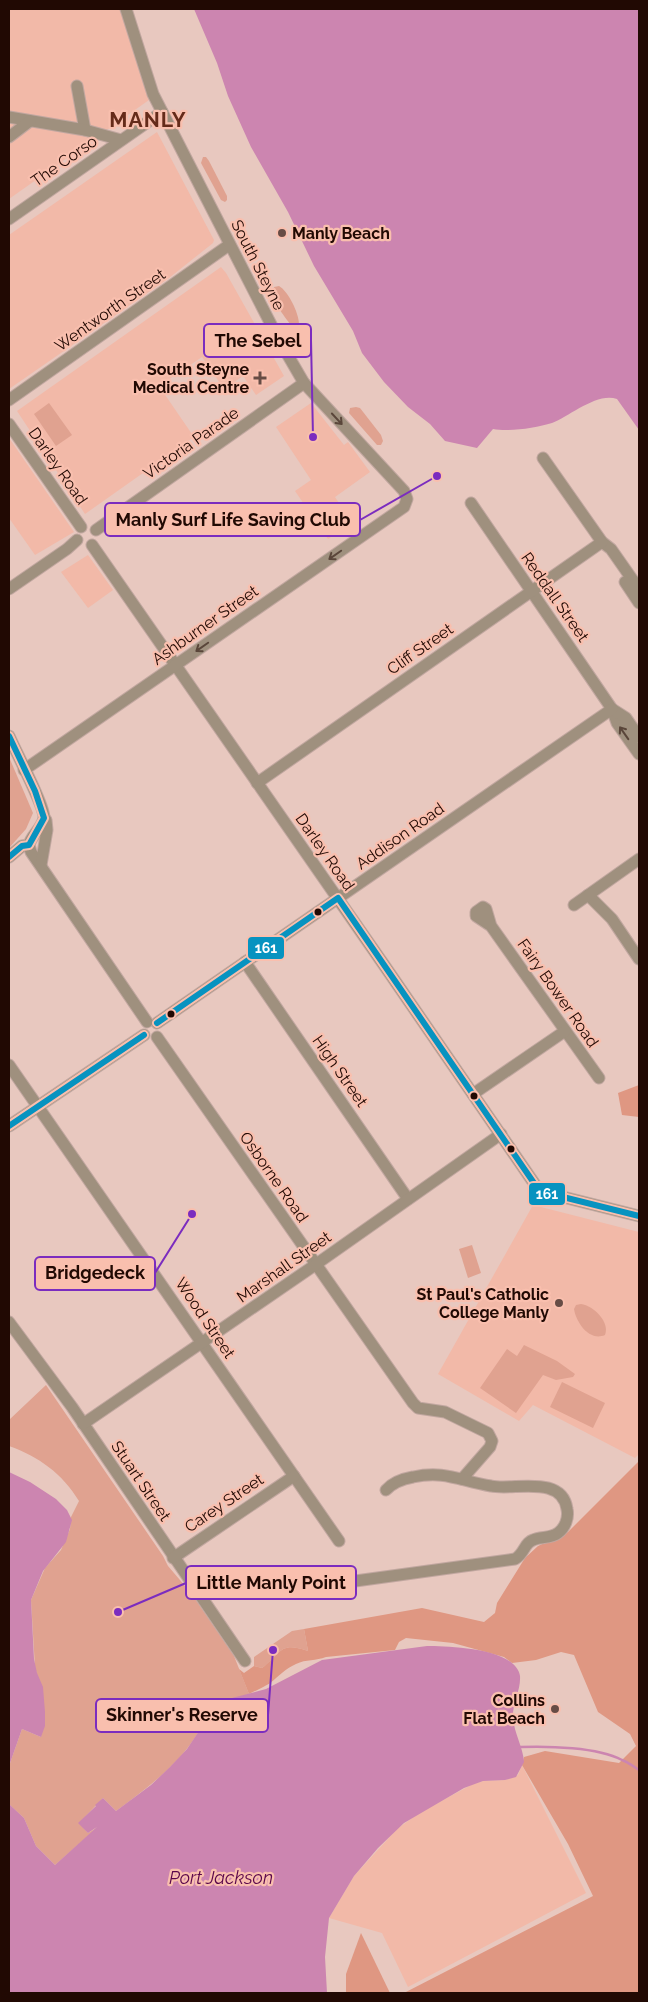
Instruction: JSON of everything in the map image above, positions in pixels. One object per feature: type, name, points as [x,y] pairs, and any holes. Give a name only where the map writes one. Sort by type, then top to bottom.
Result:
[{"type":"street","name":"South Steyne","points":[[126,9],[153,94],[279,340],[304,383],[404,491],[407,499],[404,507]]},
{"type":"street","points":[[77,86],[84,125]]},
{"type":"street","name":"The Corso","points":[[9,219],[162,112]]},
{"type":"street","points":[[9,117],[30,121],[84,125],[121,140]]},
{"type":"street","points":[[9,136],[30,121]]},
{"type":"street","name":"Wentworth Street","points":[[9,400],[230,245]]},
{"type":"street","name":"Victoria Parade","points":[[96,530],[304,383]]},
{"type":"street","name":"Darley Road","points":[[9,424],[81,527]]},
{"type":"street","points":[[543,458],[602,542],[611,549],[639,590]]},
{"type":"street","name":"Reddall Street","points":[[471,503],[612,709],[617,723],[639,754]]},
{"type":"street","name":"Ashburner Street","points":[[24,770],[404,507]]},
{"type":"street","points":[[89,525],[96,530],[98,537],[92,545],[84,546],[77,540],[76,532],[81,527],[89,525]]},
{"type":"street","points":[[9,589],[77,540]]},
{"type":"street","points":[[602,542],[602,549],[639,603]]},
{"type":"street","name":"Cliff Street","points":[[257,783],[602,542]]},
{"type":"street","name":"Darley Road","points":[[92,545],[532,1178],[563,1197],[639,1216]]},
{"type":"street","name":"Reddall Street","points":[[612,709],[626,718],[639,737]]},
{"type":"street","name":"Addison Road","points":[[152,1022],[245,962],[612,709]]},
{"type":"street","points":[[9,736],[41,802],[44,813],[46,830],[41,865]]},
{"type":"street","points":[[44,813],[41,827],[30,841],[31,852],[152,1022],[160,1030],[157,1037],[148,1038],[144,1035]]},
{"type":"street","points":[[9,857],[22,846],[29,845]]},
{"type":"street","points":[[574,905],[639,859]]},
{"type":"street","points":[[588,895],[612,919],[639,958]]},
{"type":"street","name":"Fairy Bower Road","points":[[491,926],[599,1078]]},
{"type":"street","name":"High Street","points":[[245,962],[408,1199]]},
{"type":"street","points":[[144,1035],[143,1027],[152,1022]]},
{"type":"street","points":[[473,1094],[565,1030]]},
{"type":"street","points":[[9,1126],[144,1035]]},
{"type":"street","name":"Osborne Road","points":[[157,1037],[315,1265],[418,1408],[445,1412],[488,1433],[492,1441],[490,1447],[462,1479]]},
{"type":"street","name":"Wood Street","points":[[9,1065],[339,1541]]},
{"type":"street","name":"Marshall Street","points":[[83,1424],[315,1265],[501,1134]]},
{"type":"street","name":"Stuart Street","points":[[11,1329],[83,1424],[245,1660]]},
{"type":"street","points":[[334,1587],[348,1582],[515,1558],[524,1552],[530,1541],[535,1538],[549,1538],[558,1533],[564,1526],[568,1510],[564,1500],[557,1493],[549,1489],[520,1485],[493,1487],[462,1479],[430,1474],[392,1484],[386,1490]]},
{"type":"street","name":"Carey Street","points":[[174,1558],[294,1476]]},
{"type":"shaded area","points":[[9,9],[120,9],[149,100],[9,199]]},
{"type":"shaded area","points":[[157,132],[214,240],[213,243],[169,278],[9,389],[9,235]]},
{"type":"shaded area","points":[[203,157],[206,157],[209,161],[227,196],[225,202],[221,200],[201,163]]},
{"type":"shaded area","points":[[221,267],[284,376],[256,395],[243,376],[224,389],[202,357],[159,386],[194,437],[85,514],[17,411]]},
{"type":"shaded area","points":[[279,286],[292,303],[299,324],[291,325],[278,307],[273,292],[274,287]]},
{"type":"shaded area","points":[[49,403],[72,435],[56,446],[34,414]]},
{"type":"shaded area","points":[[311,403],[344,445],[348,442],[370,472],[335,497],[352,523],[328,539],[295,491],[311,480],[276,427]]},
{"type":"shaded area","points":[[350,408],[360,408],[381,435],[383,441],[381,445],[377,445],[349,413]]},
{"type":"shaded area","points":[[9,438],[74,532],[35,555],[9,518]]},
{"type":"shaded area","points":[[88,555],[113,590],[88,608],[61,572]]},
{"type":"shaded area","points":[[9,757],[33,813],[26,829],[9,848]]},
{"type":"shaded area","points":[[639,1085],[639,1117],[622,1115],[618,1093]]},
{"type":"shaded area","name":"St Paul's Catholic College Manly","points":[[533,1205],[639,1232],[639,1454],[635,1458],[533,1405],[519,1421],[438,1374]]},
{"type":"shaded area","points":[[472,1245],[481,1273],[468,1278],[459,1249]]},
{"type":"shaded area","points":[[576,1305],[586,1305],[600,1315],[605,1325],[605,1335],[594,1336],[580,1325],[574,1309]]},
{"type":"shaded area","points":[[524,1345],[557,1361],[575,1374],[573,1377],[556,1380],[543,1375],[516,1413],[480,1388],[507,1349],[517,1356]]},
{"type":"shaded area","points":[[562,1382],[605,1403],[593,1428],[550,1407]]},
{"type":"shaded area","points":[[46,1385],[168,1566],[191,1593],[234,1656],[249,1694],[223,1704],[215,1711],[173,1765],[150,1786],[116,1811],[103,1798],[79,1823],[88,1833],[98,1827],[55,1865],[36,1846],[24,1818],[9,1804],[9,1766],[22,1729],[41,1737],[44,1702],[35,1667],[31,1600],[45,1568],[61,1550],[70,1529],[71,1517],[79,1501],[65,1482],[49,1467],[30,1455],[9,1446],[9,1420]]},
{"type":"shaded area","points":[[639,1461],[639,1993],[404,1993],[593,1896],[568,1844],[522,1765],[524,1757],[545,1751],[619,1763],[636,1746],[630,1734],[598,1712],[574,1655],[561,1652],[536,1660],[512,1663],[504,1657],[453,1643],[406,1638],[399,1642],[395,1650],[326,1657],[300,1662],[269,1684],[249,1694],[239,1669],[244,1673],[254,1666],[262,1668],[286,1648],[292,1647],[308,1651],[304,1629],[422,1608],[484,1622],[495,1613],[497,1603],[525,1558],[538,1546],[568,1532]]},
{"type":"shaded area","points":[[304,1629],[308,1651],[292,1647],[286,1648],[262,1668],[254,1666],[254,1657],[292,1631]]},
{"type":"shaded area","points":[[522,1765],[586,1893],[408,1987],[382,1933],[329,1918],[354,1876],[397,1829],[419,1813],[473,1784],[483,1781],[505,1780],[518,1775]]},
{"type":"shaded area","points":[[361,1933],[390,1993],[346,1993],[346,1974]]},
{"type":"water","points":[[194,9],[639,9],[639,430],[617,399],[609,398],[592,402],[546,425],[514,430],[493,429],[477,448],[445,441],[430,424],[408,407],[384,382],[362,353],[353,331],[314,266],[288,212],[251,147],[228,96],[217,63]]},
{"type":"water","points":[[9,1472],[30,1482],[56,1499],[67,1510],[72,1520],[66,1542],[43,1571],[31,1600],[34,1659],[43,1687],[45,1726],[41,1737],[22,1729],[9,1766]]},
{"type":"water","name":"Port Jackson","points":[[427,1646],[480,1650],[507,1660],[516,1667],[520,1681],[513,1718],[524,1762],[516,1777],[505,1780],[483,1781],[464,1788],[404,1823],[378,1848],[354,1876],[329,1918],[325,1957],[327,1993],[9,1993],[9,1804],[24,1818],[36,1846],[55,1865],[97,1827],[88,1833],[78,1823],[95,1805],[103,1798],[116,1811],[151,1785],[187,1749],[207,1719],[224,1702],[266,1689],[322,1660]]},
{"type":"waterway","points":[[520,1747],[558,1747],[600,1752],[624,1761],[639,1770]]},
{"type":"transit line","name":"161","points":[[9,736],[35,791],[44,818],[29,845],[22,846],[9,857]]},
{"type":"transit line","name":"161","points":[[157,1023],[338,898],[536,1186],[548,1195],[639,1216]]},
{"type":"transit line","name":"161","points":[[9,1126],[144,1035]]},
{"type":"place","name":"Manly Beach","points":[[282,233]]},
{"type":"place","name":"South Steyne Medical Centre","points":[[260,378]]},
{"type":"place","name":"The Sebel","points":[[313,437]]},
{"type":"place","name":"Manly Surf Life Saving Club","points":[[437,476]]},
{"type":"place","name":"Bridgedeck","points":[[192,1214]]},
{"type":"place","name":"St Paul's Catholic College Manly","points":[[559,1303]]},
{"type":"place","name":"Little Manly Point","points":[[118,1612]]},
{"type":"place","name":"Skinner's Reserve","points":[[273,1650]]},
{"type":"place","name":"Collins Flat Beach","points":[[555,1709]]},
{"type":"district","name":"MANLY","points":[[148,119]]}]
